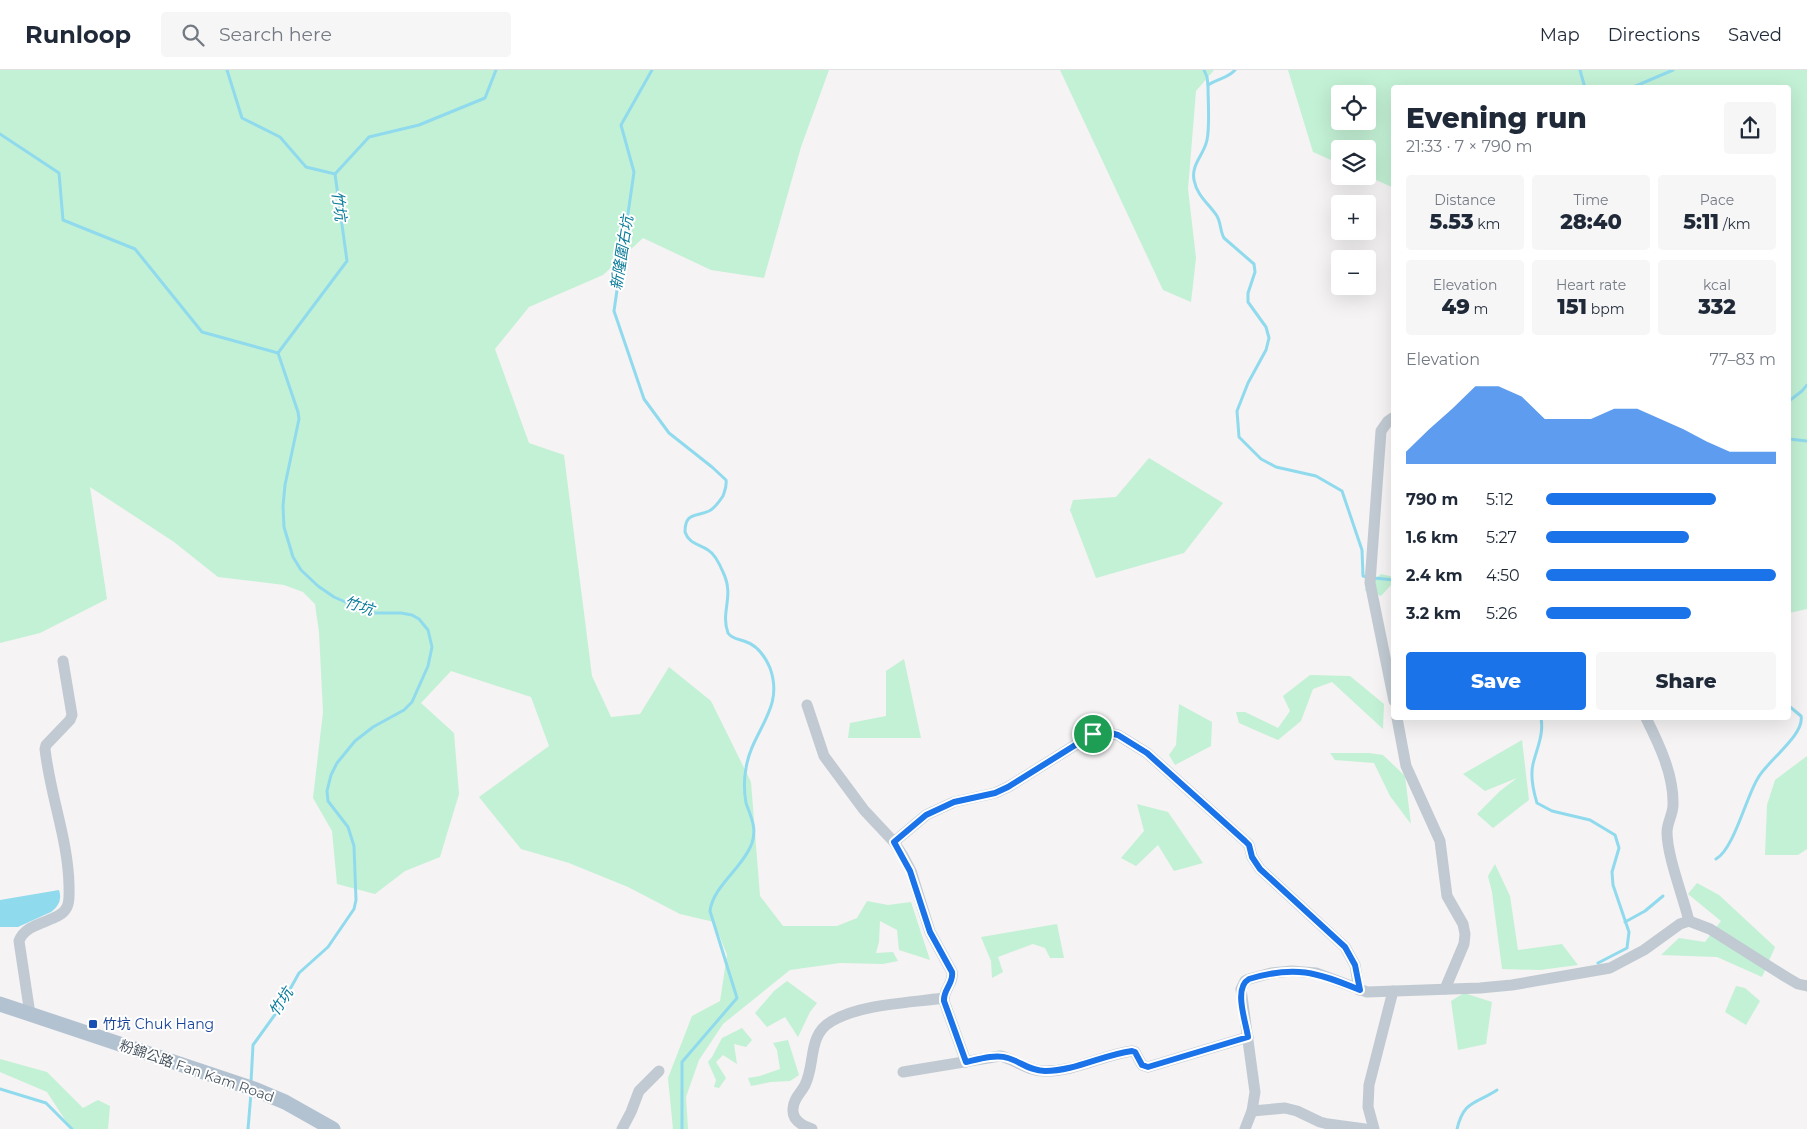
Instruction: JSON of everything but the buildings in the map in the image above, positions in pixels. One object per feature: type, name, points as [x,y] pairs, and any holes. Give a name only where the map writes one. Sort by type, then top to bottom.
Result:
[{"type":"main road","name":"粉錦公路 Fan Kam Road","points":[[0,1004],[254,1089],[285,1102],[333,1129]]},
{"type":"street","points":[[1391,419],[1381,431],[1370,571],[1370,583],[1391,687]]},
{"type":"street","points":[[30,1014],[19,941],[21,935],[65,911],[69,902],[67,857],[45,749],[46,745],[70,720],[72,715],[63,661]]},
{"type":"street","points":[[808,705],[824,756],[864,810],[894,842],[910,871],[930,932],[952,972],[952,979],[943,998],[966,1062]]},
{"type":"street","points":[[1397,720],[1406,766],[1440,841],[1446,891],[1463,924],[1465,934],[1464,944],[1445,989]]},
{"type":"street","points":[[1647,720],[1658,742],[1670,778],[1673,806],[1667,831],[1671,856],[1689,921]]},
{"type":"street","points":[[894,842],[926,815],[954,802],[995,793],[1008,787],[1093,734],[1106,732],[1118,735],[1147,753],[1249,845],[1252,857],[1260,869],[1345,947],[1355,965],[1360,990]]},
{"type":"street","points":[[1244,1129],[1252,1111],[1255,1092],[1240,992],[1245,981],[1249,979],[1282,971],[1305,971],[1360,990],[1373,992],[1512,985],[1610,968],[1644,950],[1680,924],[1689,921],[1710,929],[1786,977],[1798,984],[1807,986]]},
{"type":"street","points":[[1374,1129],[1368,1107],[1369,1084],[1393,991]]},
{"type":"street","points":[[812,1129],[795,1119],[793,1109],[798,1094],[808,1077],[815,1040],[826,1025],[845,1014],[862,1010],[943,998]]},
{"type":"street","points":[[903,1072],[1000,1056],[1029,1068],[1042,1071],[1066,1069],[1132,1051],[1135,1052],[1142,1065],[1148,1067],[1248,1037]]},
{"type":"street","points":[[622,1129],[632,1112],[639,1091],[659,1071]]},
{"type":"street","points":[[1252,1111],[1285,1108],[1298,1111],[1320,1122],[1365,1129]]},
{"type":"green space","points":[[0,70],[829,70],[801,147],[764,278],[711,270],[643,238],[603,275],[529,307],[495,349],[529,443],[564,455],[592,676],[611,717],[640,714],[669,667],[711,701],[751,782],[760,896],[783,926],[837,926],[857,918],[867,901],[888,905],[911,902],[930,960],[899,950],[897,930],[880,921],[879,942],[876,953],[893,952],[898,961],[883,964],[840,963],[790,970],[723,1024],[699,1060],[686,1097],[688,1129],[673,1129],[668,1078],[692,1016],[720,1001],[727,955],[714,922],[680,914],[628,887],[569,863],[521,849],[479,797],[549,746],[531,697],[451,671],[421,703],[454,733],[459,794],[440,857],[405,871],[375,894],[337,884],[332,831],[313,798],[323,712],[319,632],[315,604],[303,592],[284,585],[218,577],[174,542],[90,487],[107,599],[40,633],[0,643]]},
{"type":"green space","points":[[1060,70],[1214,70],[1196,91],[1188,189],[1196,258],[1191,302],[1163,290]]},
{"type":"green space","points":[[1288,70],[1807,70],[1807,609],[1791,613],[1791,85],[1391,85],[1391,187],[1376,180],[1376,140],[1331,140],[1331,160],[1313,152]]},
{"type":"green space","points":[[1149,458],[1223,503],[1184,553],[1096,578],[1070,510],[1073,500],[1116,497]]},
{"type":"green space","points":[[1381,574],[1391,576],[1391,585],[1381,596],[1364,590]]},
{"type":"green space","points":[[904,659],[921,738],[848,738],[850,723],[886,716],[886,671]]},
{"type":"green space","points":[[1310,675],[1350,676],[1384,704],[1383,729],[1332,682],[1313,689],[1301,721],[1278,740],[1239,723],[1236,712],[1245,712],[1278,728],[1290,711],[1283,696]]},
{"type":"green space","points":[[1179,704],[1212,722],[1211,746],[1175,765],[1169,755],[1176,745]]},
{"type":"green space","points":[[1522,740],[1529,800],[1493,828],[1477,814],[1500,791],[1517,778],[1485,791],[1463,774]]},
{"type":"green space","points":[[1330,753],[1383,755],[1405,776],[1411,824],[1390,796],[1374,763],[1335,760]]},
{"type":"green space","points":[[1807,756],[1807,849],[1798,855],[1765,855],[1767,805],[1775,780]]},
{"type":"green space","points":[[1137,804],[1168,812],[1203,863],[1174,871],[1158,845],[1136,866],[1121,858],[1144,831]]},
{"type":"green space","points":[[1495,864],[1510,896],[1518,950],[1562,944],[1578,965],[1540,970],[1502,969],[1492,892],[1488,876]]},
{"type":"green space","points":[[1697,883],[1719,895],[1775,947],[1762,977],[1717,957],[1661,955],[1679,938],[1705,942],[1721,921],[1688,894]]},
{"type":"green space","points":[[1057,924],[1064,958],[1050,958],[1045,948],[1033,944],[998,957],[1003,972],[992,978],[991,961],[981,937]]},
{"type":"green space","points":[[787,981],[817,1003],[810,1012],[798,1037],[785,1017],[767,1027],[755,1013],[774,991]]},
{"type":"green space","points":[[1736,986],[1745,988],[1760,1001],[1746,1025],[1725,1012]]},
{"type":"green space","points":[[1464,993],[1492,1002],[1486,1044],[1458,1050],[1451,1001]]},
{"type":"green space","points":[[742,1028],[752,1040],[746,1047],[734,1044],[737,1064],[723,1055],[716,1062],[726,1078],[719,1088],[714,1087],[716,1080],[708,1062],[722,1038]]},
{"type":"green space","points":[[788,1040],[799,1075],[790,1081],[751,1086],[748,1078],[780,1069],[777,1050],[773,1043]]},
{"type":"green space","points":[[0,1059],[47,1072],[83,1108],[98,1100],[110,1106],[108,1129],[71,1129],[47,1092],[0,1072]]},
{"type":"water","points":[[59,890],[59,902],[51,912],[18,927],[0,927],[0,900]]},
{"type":"waterway","name":"竹坑","points":[[227,70],[242,118],[280,137],[306,167],[335,174],[347,261],[278,353],[299,419],[285,485],[283,506],[284,527],[293,557],[301,570],[318,586],[334,597],[370,613],[401,613],[412,615],[419,619],[428,630],[432,647],[428,666],[412,702],[404,710],[373,727],[355,741],[337,763],[331,775],[327,791],[328,801],[348,827],[354,846],[356,900],[354,909],[328,947],[299,973],[279,1009],[253,1045],[251,1082]]},
{"type":"waterway","points":[[335,174],[369,137],[419,125],[485,98],[496,70]]},
{"type":"waterway","name":"新隆圍右坑","points":[[652,70],[621,125],[634,172],[614,311],[644,399],[669,433],[726,480],[723,496],[718,503],[709,511],[689,518],[685,526],[685,532],[689,539],[713,554],[723,572],[728,589],[726,618],[728,633],[733,638],[753,645],[760,652],[766,659],[774,683],[771,708],[749,754],[745,772],[745,799],[754,827],[752,843],[742,861],[717,893],[710,911],[737,998],[682,1062],[682,1129]]},
{"type":"waterway","points":[[1204,70],[1208,85]]},
{"type":"waterway","points":[[1235,70],[1208,85],[1208,135],[1194,169],[1194,180],[1198,191],[1217,216],[1224,238],[1254,264],[1255,272],[1248,293],[1248,302],[1266,327],[1269,338],[1266,350],[1248,383],[1237,411],[1239,437],[1261,459],[1276,467],[1316,476],[1342,491],[1362,550],[1363,576],[1367,577]]},
{"type":"waterway","points":[[1580,70],[1584,85]]},
{"type":"waterway","points":[[1638,85],[1673,70]]},
{"type":"waterway","points":[[0,134],[59,173],[63,220],[135,249],[202,332],[278,353]]},
{"type":"waterway","points":[[1791,399],[1807,385]]},
{"type":"waterway","points":[[1791,439],[1807,441]]},
{"type":"waterway","points":[[1374,578],[1391,580]]},
{"type":"waterway","points":[[1716,859],[1728,845],[1734,834],[1758,778],[1792,739],[1801,723],[1801,716],[1791,708]]},
{"type":"waterway","points":[[1541,720],[1541,735],[1532,774],[1537,803],[1552,811],[1590,820],[1615,835],[1619,848],[1612,872],[1613,885],[1629,932],[1627,948],[1598,963]]},
{"type":"waterway","points":[[1625,922],[1645,911],[1663,896]]},
{"type":"waterway","points":[[0,1089],[46,1103],[72,1129]]},
{"type":"waterway","points":[[1457,1129],[1467,1108],[1497,1090]]},
{"type":"waterway","name":"竹坑","points":[[248,1129],[251,1093]]},
{"type":"place","name":"竹坑 Chuk Hang","points":[[93,1024]]},
{"type":"route","points":[[1106,732],[1118,735],[1147,753],[1245,841],[1249,845],[1254,862],[1260,869],[1345,947],[1355,965],[1360,990],[1305,971],[1282,971],[1249,979],[1242,985],[1240,992],[1248,1037],[1148,1067],[1140,1064],[1135,1052],[1132,1051],[1066,1069],[1042,1071],[1029,1068],[1007,1057],[1000,1056],[966,1062],[943,998],[952,979],[952,972],[930,932],[920,896],[910,871],[894,842],[926,815],[954,802],[995,793],[1008,787],[1093,734],[1106,732]]}]
